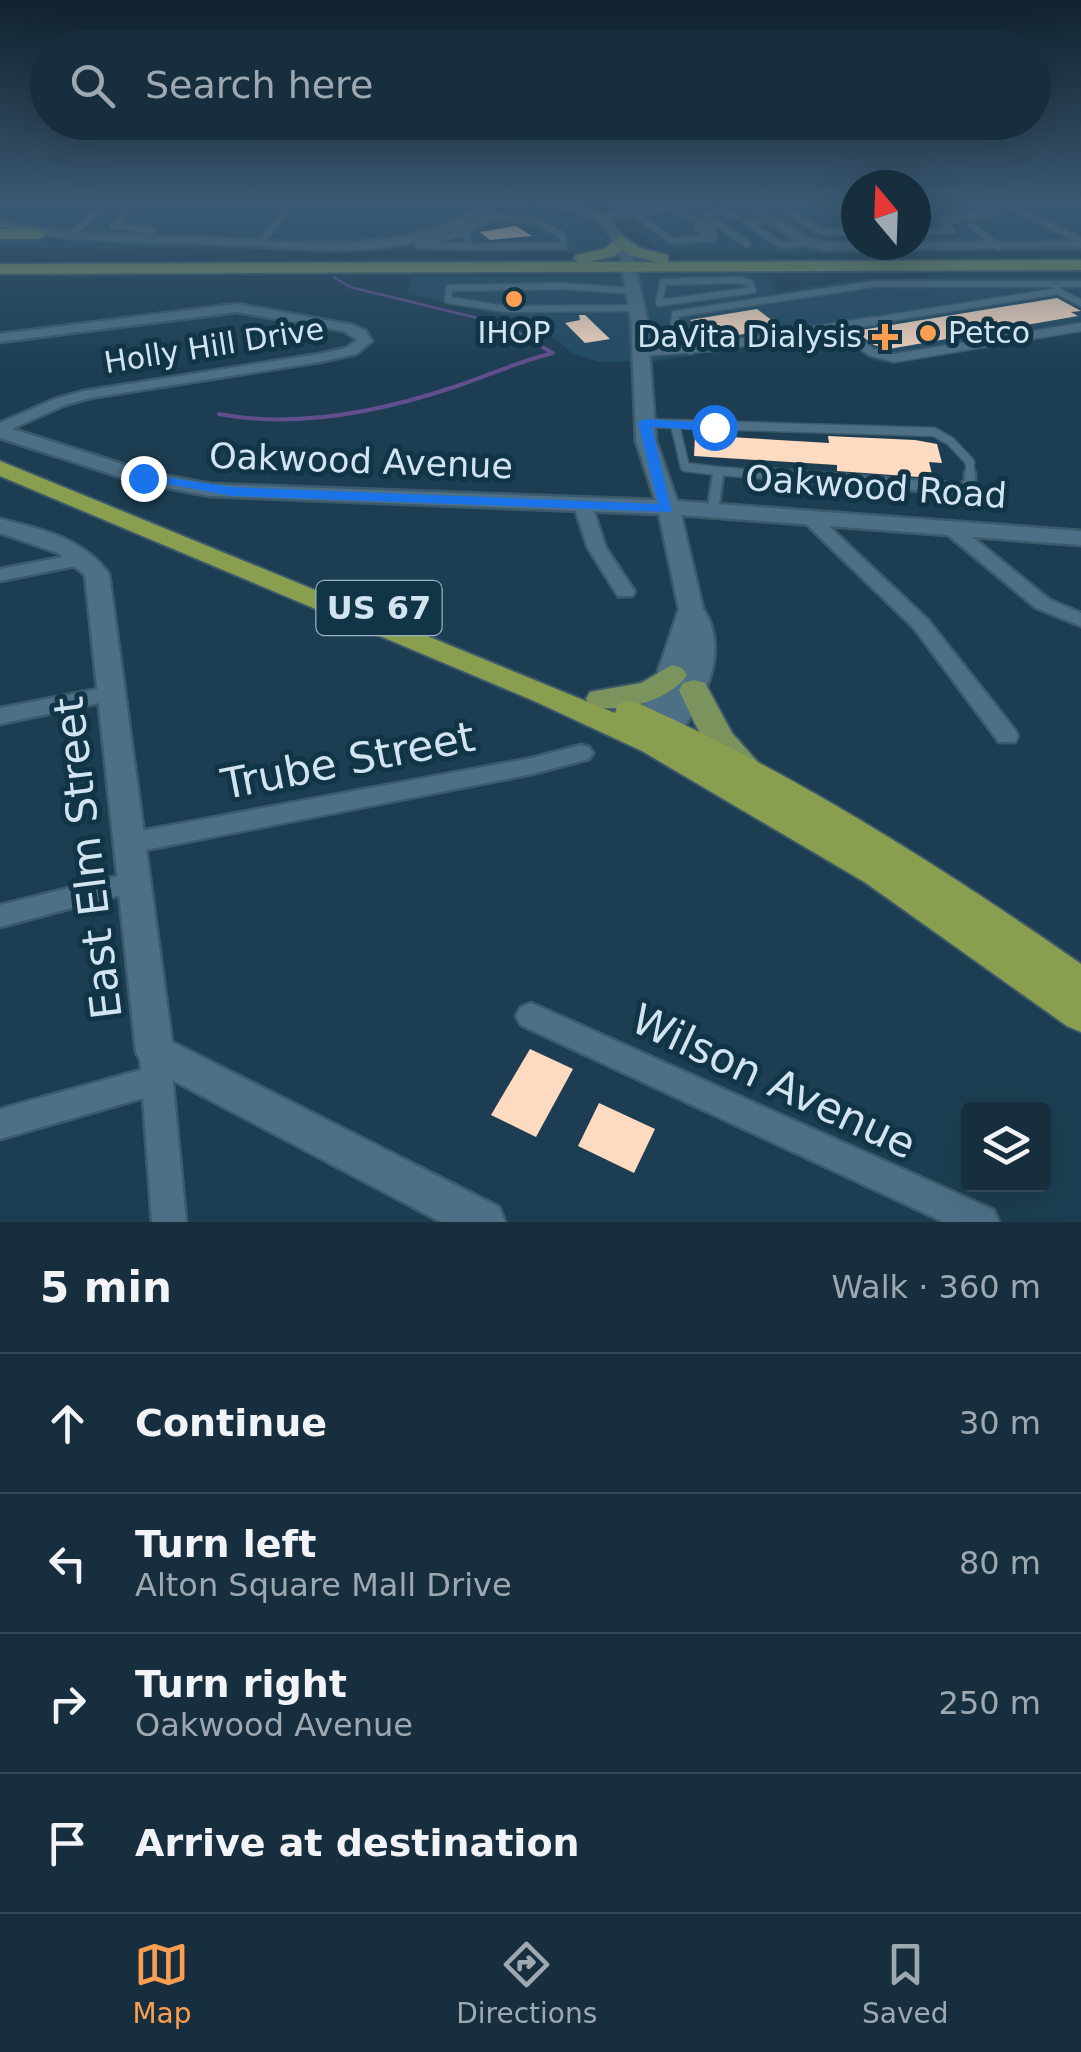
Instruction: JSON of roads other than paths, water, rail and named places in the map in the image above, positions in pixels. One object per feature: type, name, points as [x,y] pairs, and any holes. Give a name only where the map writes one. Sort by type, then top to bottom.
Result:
[{"type":"highway","name":"US 67","points":[[0,466],[12,466],[296,575],[601,699],[864,864],[1081,1014]]},
{"type":"highway","name":"US 67","points":[[0,466],[750,771],[868,839],[980,912],[1081,986]]},
{"type":"main road","points":[[148,257],[564,264],[620,276],[634,286]]},
{"type":"main road","points":[[0,269],[564,264],[594,257]]},
{"type":"main road","points":[[650,257],[690,269]]},
{"type":"main road","points":[[634,286],[649,272],[690,269],[1081,263]]},
{"type":"main road","points":[[564,264],[634,286],[690,269]]},
{"type":"main road","points":[[601,699],[683,682],[720,740],[750,771]]},
{"type":"street","points":[[626,257],[634,286],[642,352],[644,423],[666,509],[680,541],[690,610],[700,621],[701,632],[683,682],[688,704],[651,731]]},
{"type":"street","name":"Holly Hill Drive","points":[[0,338],[238,308],[348,328],[361,334],[365,341],[356,349],[319,358],[70,398],[0,430]]},
{"type":"street","name":"Oakwood Avenue","points":[[0,430],[143,478],[210,490],[666,509]]},
{"type":"street","points":[[582,503],[597,548],[625,592]]},
{"type":"street","name":"Oakwood Road","points":[[666,509],[1081,538]]},
{"type":"street","points":[[809,517],[921,624],[1007,736]]},
{"type":"street","points":[[0,526],[45,539],[83,559]]},
{"type":"street","points":[[949,528],[1044,604],[1081,620]]},
{"type":"street","points":[[0,575],[83,559]]},
{"type":"street","name":"East Elm Street","points":[[83,559],[97,574],[102,590],[156,1066],[484,1222]]},
{"type":"street","points":[[0,716],[114,693]]},
{"type":"street","name":"Trube Street","points":[[130,843],[581,754]]},
{"type":"street","points":[[0,916],[134,882]]},
{"type":"street","name":"Wilson Avenue","points":[[532,1016],[982,1222]]},
{"type":"street","points":[[0,1124],[156,1066],[170,1222]]},
{"type":"lane","points":[[607,290],[601,294],[602,306],[572,308],[484,307],[448,300],[450,288],[560,286],[607,290],[634,286],[659,304],[701,297],[690,269]]},
{"type":"lane","points":[[659,304],[664,296],[660,284],[675,280],[690,269],[740,280],[752,287]]},
{"type":"lane","points":[[659,304],[685,296],[675,280]]},
{"type":"lane","points":[[690,350],[674,337],[675,314],[874,284],[1056,288],[1081,303]]},
{"type":"lane","points":[[642,352],[690,350],[1081,284]]},
{"type":"lane","points":[[572,308],[634,286]]},
{"type":"lane","points":[[708,287],[719,287]]},
{"type":"lane","points":[[734,287],[752,287]]},
{"type":"lane","points":[[672,302],[747,292],[752,287]]},
{"type":"lane","points":[[835,327],[872,352],[894,358],[1081,328]]},
{"type":"lane","points":[[644,423],[934,432],[970,462],[970,482],[963,488],[941,489],[685,466],[675,425]]},
{"type":"lane","points":[[714,510],[718,471]]},
{"type":"waterway","points":[[334,277],[350,287],[498,323]]},
{"type":"waterway","points":[[488,321],[505,325],[551,352]]},
{"type":"waterway","points":[[219,414],[279,419],[370,410],[429,395],[553,353]]},
{"type":"place","name":"IHOP","points":[[514,299]]},
{"type":"place","name":"Petco","points":[[928,333]]},
{"type":"place","name":"DaVita Dialysis","points":[[885,337]]}]
